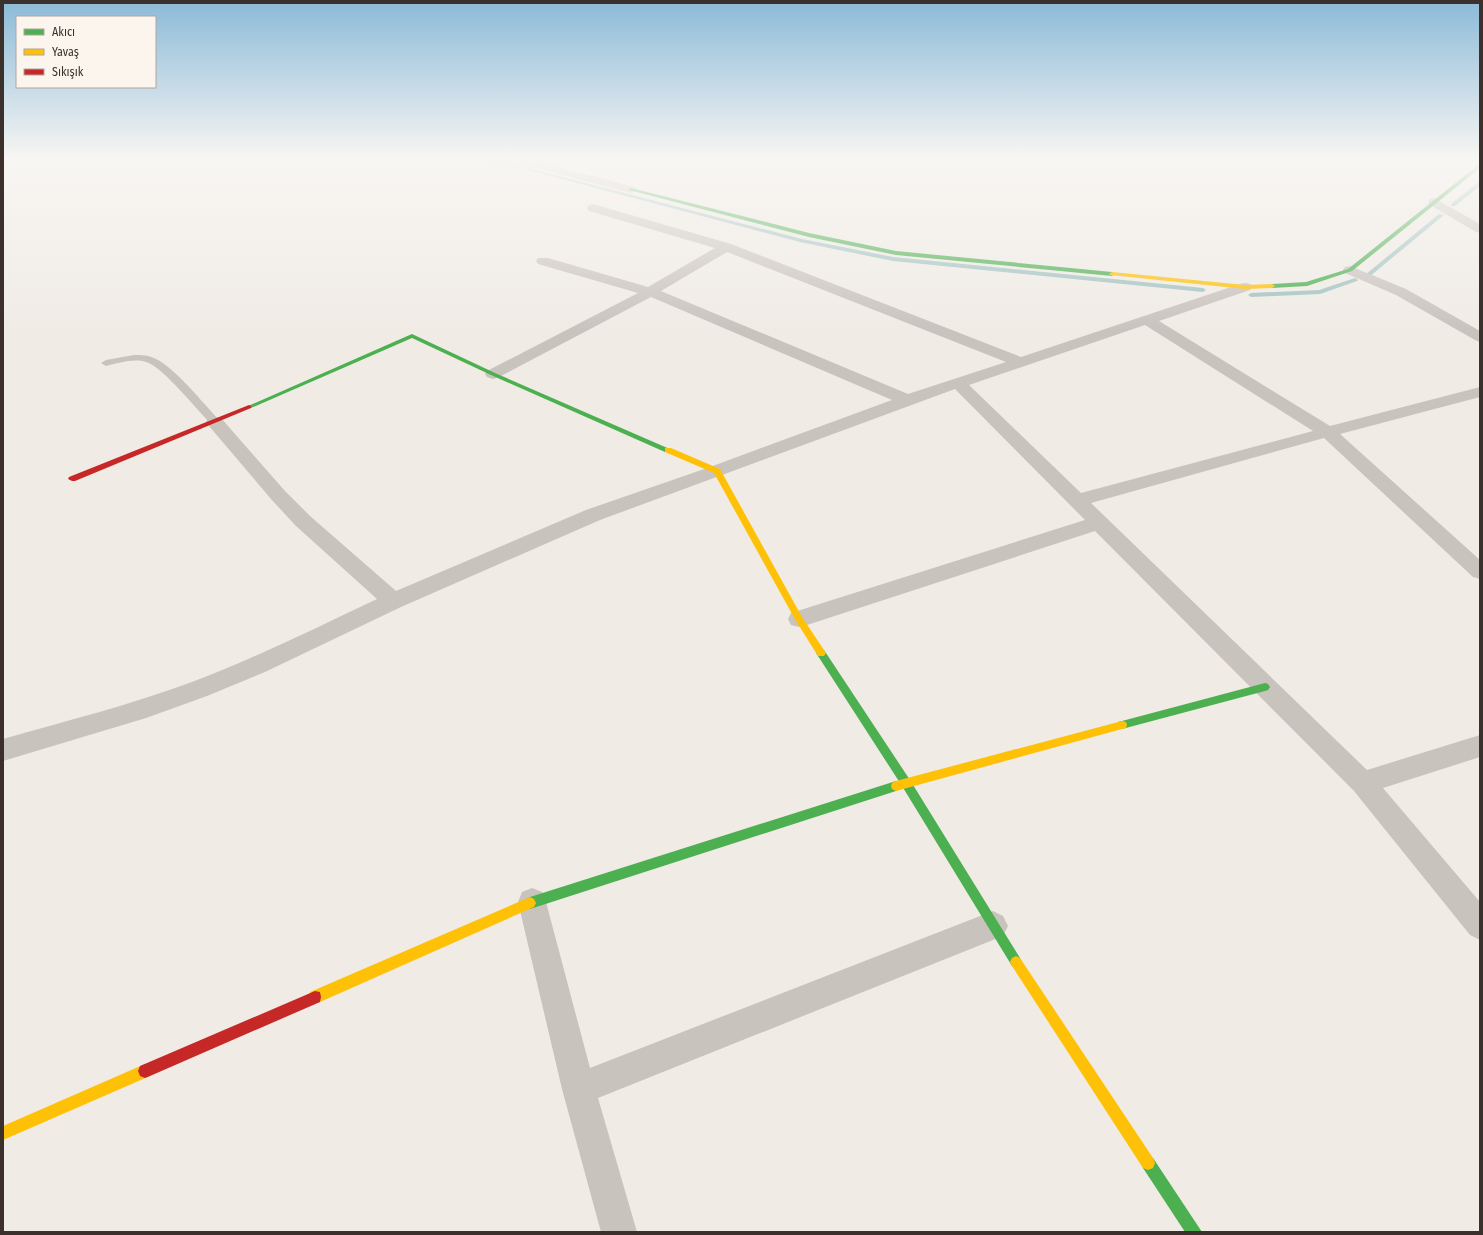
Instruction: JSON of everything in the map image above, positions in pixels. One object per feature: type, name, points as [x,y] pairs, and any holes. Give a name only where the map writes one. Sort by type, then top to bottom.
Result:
[{"type":"street","points":[[620,216],[726,246],[1021,362]]},
{"type":"street","points":[[733,216],[808,235],[896,252],[1245,287],[1307,284],[1350,270],[1417,216]]},
{"type":"street","points":[[1457,216],[1480,229]]},
{"type":"street","points":[[493,374],[650,292],[726,246]]},
{"type":"street","points":[[543,261],[650,292],[907,400]]},
{"type":"street","points":[[1350,270],[1401,292],[1480,337]]},
{"type":"street","points":[[3,750],[146,708],[257,666],[393,601],[593,515],[717,471],[907,400],[1245,287]]},
{"type":"street","points":[[1147,320],[1327,432],[1480,572]]},
{"type":"street","points":[[72,479],[215,422],[412,336],[493,374],[717,471],[799,619],[906,783],[993,926],[1194,1232]]},
{"type":"street","points":[[958,384],[1363,783],[1480,925]]},
{"type":"street","points":[[1076,501],[1327,432],[1480,392]]},
{"type":"street","points":[[215,422],[278,495],[303,521],[393,601]]},
{"type":"street","points":[[799,619],[1098,523]]},
{"type":"street","points":[[3,1133],[532,902],[906,783],[1265,687]]},
{"type":"street","points":[[1363,783],[1480,746]]},
{"type":"street","points":[[532,902],[579,1089],[619,1232]]},
{"type":"street","points":[[579,1089],[993,926]]},
{"type":"lane","points":[[106,363],[136,358],[150,360],[156,363],[215,422]]},
{"type":"waterway","points":[[705,216],[802,241],[893,259],[1203,290]]},
{"type":"waterway","points":[[1367,276],[1440,216]]},
{"type":"waterway","points":[[1251,295],[1320,292],[1355,280]]},
{"type":"traffic: fast","points":[[734,216],[809,235],[896,253],[1112,274]]},
{"type":"traffic: fast","points":[[1272,286],[1307,284],[1350,270],[1418,216]]},
{"type":"traffic: fast","points":[[249,407],[412,336],[493,374],[668,450]]},
{"type":"traffic: fast","points":[[821,653],[906,783],[1016,962]]},
{"type":"traffic: fast","points":[[1122,725],[1265,687]]},
{"type":"traffic: fast","points":[[530,903],[896,786]]},
{"type":"traffic: fast","points":[[1148,1163],[1194,1232]]},
{"type":"traffic: slow","points":[[1112,274],[1245,287],[1272,286]]},
{"type":"traffic: slow","points":[[668,450],[717,471],[799,619],[821,653]]},
{"type":"traffic: slow","points":[[896,786],[1122,725]]},
{"type":"traffic: slow","points":[[315,997],[530,903]]},
{"type":"traffic: slow","points":[[1016,962],[1148,1163]]},
{"type":"traffic: slow","points":[[3,1133],[145,1071]]},
{"type":"traffic: jam","points":[[72,479],[249,407]]},
{"type":"traffic: jam","points":[[145,1071],[315,997]]}]
